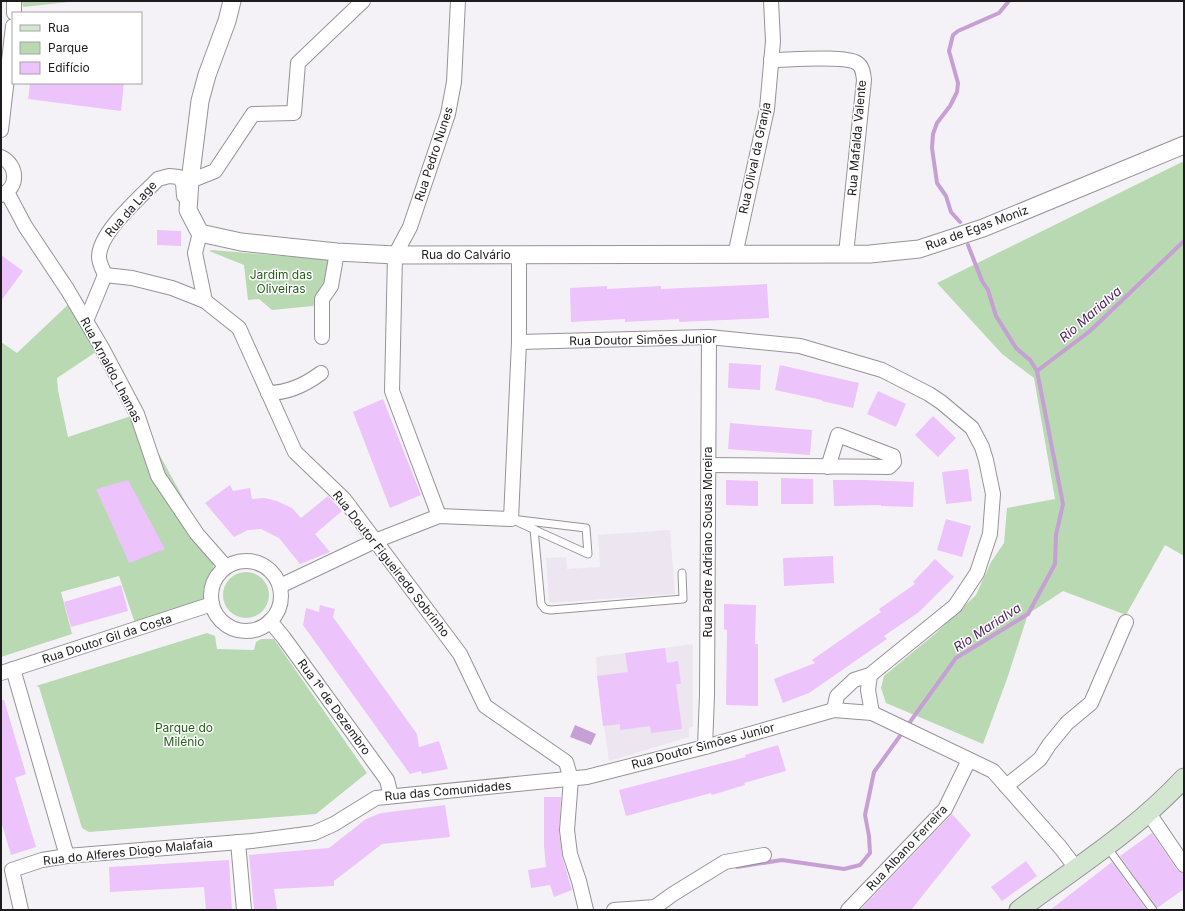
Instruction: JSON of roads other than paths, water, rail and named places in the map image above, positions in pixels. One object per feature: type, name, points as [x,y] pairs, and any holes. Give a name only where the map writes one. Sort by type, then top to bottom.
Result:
[{"type":"main road","points":[[1019,910],[1106,847],[1168,795],[1184,778]]},
{"type":"street","points":[[14,1],[14,12]]},
{"type":"street","points":[[205,301],[195,253],[200,233],[188,210],[190,181],[200,101],[207,75],[232,1]]},
{"type":"street","points":[[190,181],[215,171],[253,114],[294,113],[298,63],[363,1]]},
{"type":"street","name":"Rua Pedro Nunes","points":[[395,255],[410,227],[448,114],[454,82],[458,1]]},
{"type":"street","name":"Rua Olival da Granja","points":[[735,255],[767,109],[772,41],[771,1]]},
{"type":"street","points":[[1,130],[12,35]]},
{"type":"street","name":"Rua Mafalda Valente","points":[[771,60],[841,59],[853,61],[859,64],[862,69],[864,80],[846,254]]},
{"type":"street","name":"Rua de Egas Moniz","points":[[735,255],[870,254],[919,249],[983,228],[1184,145]]},
{"type":"street","points":[[1,157],[9,162],[14,172],[12,186],[4,193]]},
{"type":"street","name":"Rua da Lage","points":[[105,275],[99,258],[102,243],[111,228],[158,179],[169,176],[179,177],[183,183],[185,213],[190,214]]},
{"type":"street","name":"Rua Arnaldo Lhamas","points":[[4,193],[102,348],[137,414],[158,476],[197,534],[226,567]]},
{"type":"street","name":"Rua do Calvário","points":[[200,233],[241,242],[338,252],[395,255],[735,255]]},
{"type":"street","points":[[322,337],[322,299],[331,286],[338,252]]},
{"type":"street","points":[[280,586],[375,542],[438,516],[511,519],[519,342],[519,254]]},
{"type":"street","points":[[395,255],[392,391],[438,516]]},
{"type":"street","points":[[86,321],[105,275]]},
{"type":"street","name":"Rua Doutor Figueiredo Sobrinho","points":[[105,275],[132,278],[172,288],[205,301],[239,328],[295,452],[344,500],[460,654],[485,706],[566,762],[571,779],[567,830],[570,854],[579,881],[586,910]]},
{"type":"street","name":"Rua Doutor Simões Junior","points":[[519,342],[710,337],[800,346],[882,370],[929,394],[949,407],[972,428],[982,447],[993,494],[990,534],[977,573],[955,606],[870,675],[854,680],[837,696],[834,710]]},
{"type":"street","name":"Rua Padre Adriano Sousa Moreira","points":[[705,747],[708,695],[708,465],[710,337]]},
{"type":"street","points":[[268,393],[279,393],[294,388],[307,383],[321,373]]},
{"type":"street","points":[[708,465],[828,467]]},
{"type":"street","points":[[247,561],[258,563],[267,568],[275,576],[280,586],[280,605],[276,614],[263,627],[254,630],[234,628],[224,623],[220,619],[212,604],[211,594],[218,575],[226,567],[236,562],[247,561]]},
{"type":"street","name":"Rua Doutor Gil da Costa","points":[[7,671],[212,604]]},
{"type":"street","name":"Rua 1º de Dezembro","points":[[270,621],[284,638],[387,780],[391,796]]},
{"type":"street","points":[[1006,786],[1040,758],[1053,739],[1067,723],[1091,703],[1126,622]]},
{"type":"street","points":[[7,671],[67,856]]},
{"type":"street","points":[[870,675],[868,690],[872,713]]},
{"type":"street","name":"Rua Doutor Simões Junior","points":[[571,779],[587,777],[705,747],[834,710],[872,713],[993,771],[1060,847],[1076,868]]},
{"type":"street","name":"Rua Albano Ferreira","points":[[848,910],[945,809],[969,760]]},
{"type":"street","name":"Rua das Comunidades","points":[[238,842],[314,833],[334,824],[376,798],[571,779]]},
{"type":"street","points":[[1148,812],[1184,865]]},
{"type":"street","points":[[238,842],[244,910]]},
{"type":"street","name":"Rua do Alferes Diogo Malafaia","points":[[21,910],[12,870],[42,860],[67,856],[238,842]]},
{"type":"street","points":[[614,910],[655,908],[673,894],[725,862],[764,855]]},
{"type":"lane","points":[[511,519],[586,528],[588,554],[534,529],[511,519]]},
{"type":"lane","points":[[534,529],[541,604],[545,609],[551,610],[683,599],[682,573]]},
{"type":"lane","points":[[1106,847],[1153,910]]},
{"type":"waterway","points":[[960,222],[951,212],[946,196],[937,183],[932,148],[933,134],[937,123],[950,106],[957,92],[958,83],[949,51],[953,35],[958,31],[999,13],[1009,1]]},
{"type":"waterway","name":"Rio Marialva","points":[[737,867],[782,860],[844,869],[860,865],[870,853],[869,836],[865,815],[874,772],[956,658],[1028,614],[1055,564],[1056,535],[1063,504],[1037,371],[1090,331],[1184,241]]},
{"type":"waterway","points":[[968,245],[982,281],[988,290],[996,316],[1016,348],[1030,360],[1037,371]]},
{"type":"park label","name":"Jardim das Oliveiras","points":[[281,282]]},
{"type":"park label","name":"Parque do Milénio","points":[[184,735]]}]
